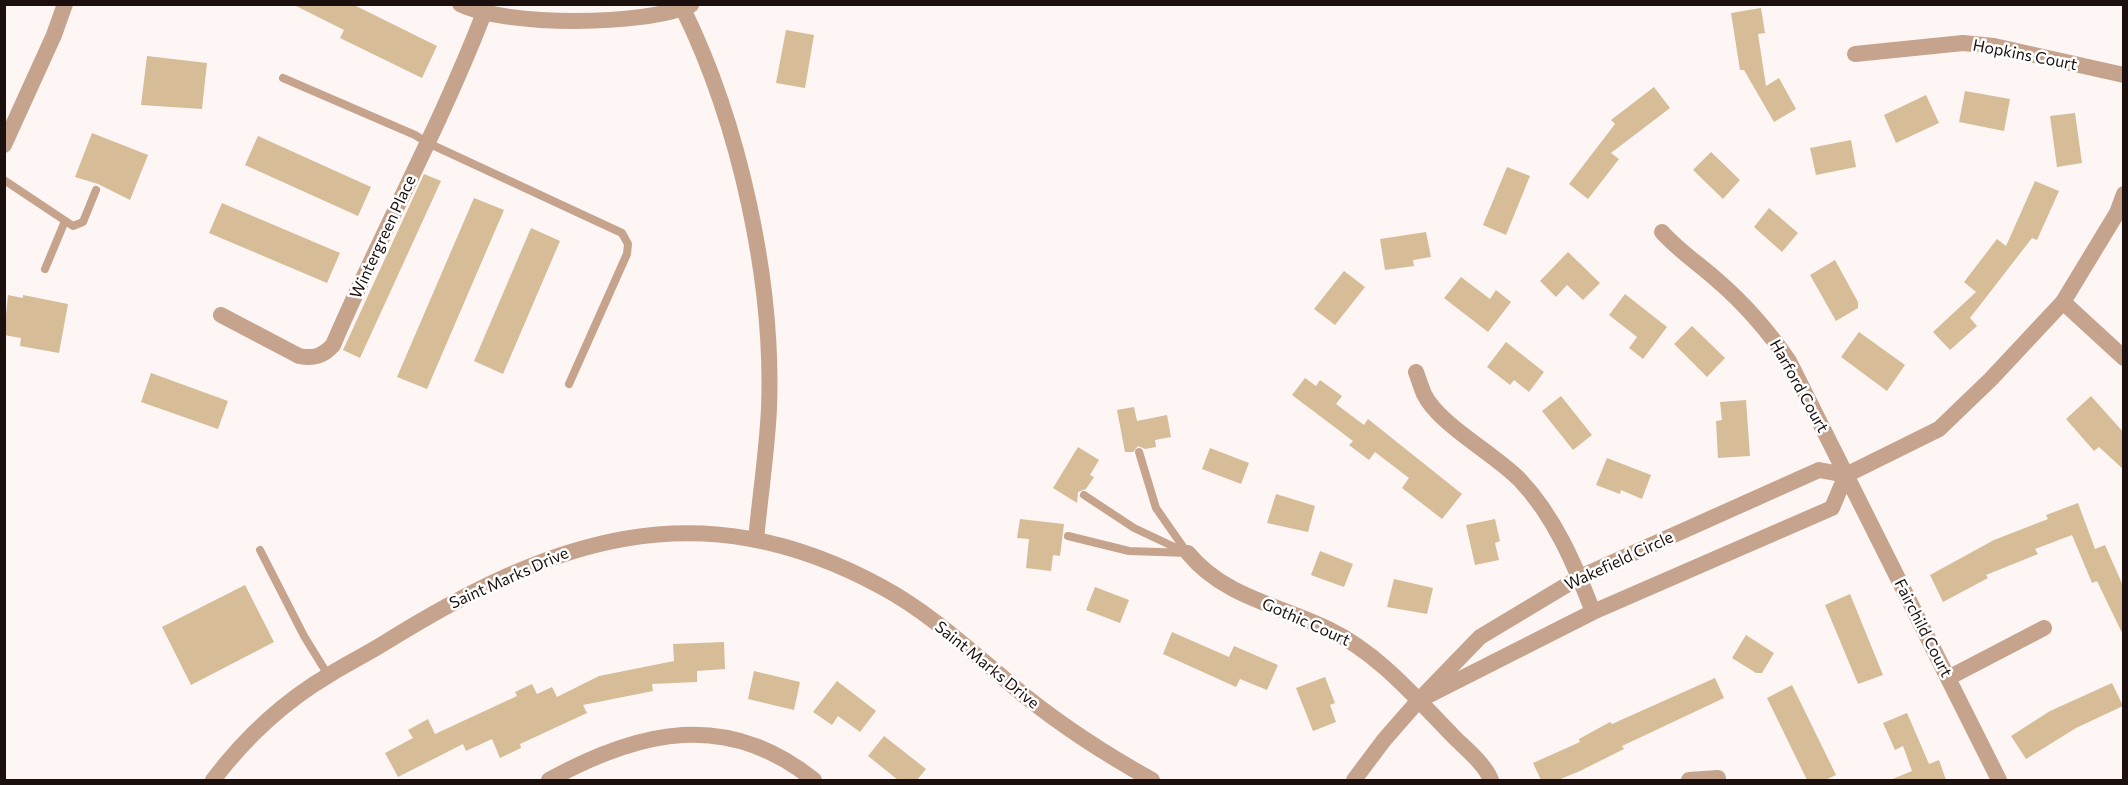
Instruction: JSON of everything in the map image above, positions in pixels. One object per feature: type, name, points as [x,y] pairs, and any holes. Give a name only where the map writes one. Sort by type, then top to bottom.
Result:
[{"type":"street","points":[[4,145],[54,35],[65,4]]},
{"type":"street","points":[[460,4],[484,13],[514,19],[563,21],[654,15],[688,7],[735,147],[763,282],[768,337],[769,408],[756,540]]},
{"type":"street","name":"Wintergreen Place","points":[[221,315],[299,356],[313,358],[327,352],[333,345],[372,255],[463,70],[484,13]]},
{"type":"street","name":"Hopkins Court","points":[[1855,54],[1931,45],[1973,44],[1994,46],[2124,75]]},
{"type":"street","points":[[1846,475],[1939,429],[1991,379],[2063,302],[2117,213],[2124,194]]},
{"type":"street","name":"Harford Court","points":[[1662,232],[1680,252],[1716,279],[1748,308],[1770,333],[1789,361],[1846,475]]},
{"type":"street","points":[[2063,302],[2124,357]]},
{"type":"street","points":[[1416,372],[1425,396],[1441,415],[1520,480],[1538,502],[1580,577],[1593,612]]},
{"type":"street","name":"Wakefield Circle","points":[[1354,780],[1384,740],[1419,700],[1480,637],[1580,577],[1819,470],[1846,475],[1832,508],[1593,612],[1419,700]]},
{"type":"street","name":"Fairchild Court","points":[[1846,475],[1999,780]]},
{"type":"street","name":"Saint Marks Drive","points":[[213,780],[237,749],[260,727],[328,675],[428,615],[540,561],[580,548],[616,538],[691,532],[756,540],[812,556],[884,588],[939,627],[1059,722],[1090,744],[1152,780]]},
{"type":"street","name":"Gothic Court","points":[[1188,554],[1200,568],[1237,592],[1327,628],[1353,642],[1419,700],[1480,763],[1491,780]]},
{"type":"street","points":[[1948,678],[2044,628]]},
{"type":"street","points":[[549,780],[610,750],[642,740],[706,734],[735,738],[769,750],[814,780]]},
{"type":"street","points":[[1689,780],[1718,778]]},
{"type":"lane","points":[[283,78],[415,135],[622,233],[628,244],[627,254],[569,384]]},
{"type":"lane","points":[[4,180],[73,226],[83,222],[96,190]]},
{"type":"lane","points":[[45,269],[65,221]]},
{"type":"lane","points":[[1139,452],[1156,508],[1188,554]]},
{"type":"lane","points":[[1084,495],[1134,528],[1188,554]]},
{"type":"lane","points":[[1068,536],[1129,551],[1188,554]]},
{"type":"lane","points":[[260,550],[304,636],[328,675]]},
{"type":"building","points":[[292,4],[352,4],[437,46],[422,78],[340,38],[344,30]]},
{"type":"building","points":[[1761,8],[1765,33],[1758,34],[1766,86],[1779,78],[1796,109],[1774,122],[1744,70],[1740,70],[1731,13]]},
{"type":"building","points":[[786,30],[814,35],[805,88],[776,83]]},
{"type":"building","points":[[147,56],[207,63],[202,109],[141,105]]},
{"type":"building","points":[[1654,87],[1670,108],[1611,153],[1619,159],[1588,199],[1569,184],[1615,124],[1611,120]]},
{"type":"building","points":[[1965,91],[2010,99],[2004,131],[1959,122]]},
{"type":"building","points":[[1926,95],[1939,123],[1896,143],[1884,115]]},
{"type":"building","points":[[2075,113],[2082,163],[2057,167],[2050,116]]},
{"type":"building","points":[[92,133],[148,155],[130,200],[98,184],[75,177]]},
{"type":"building","points":[[258,136],[371,187],[358,216],[245,165]]},
{"type":"building","points":[[1851,140],[1856,167],[1816,175],[1810,148]]},
{"type":"building","points":[[1711,152],[1740,180],[1723,199],[1693,170]]},
{"type":"building","points":[[1507,167],[1530,176],[1506,235],[1483,225]]},
{"type":"building","points":[[424,174],[441,181],[360,358],[343,350]]},
{"type":"building","points":[[2035,181],[2059,191],[2037,240],[2032,238],[1970,318],[1977,326],[1950,350],[1933,332],[1976,292],[1964,282],[1997,239],[2006,246]]},
{"type":"building","points":[[474,198],[504,210],[427,389],[397,377]]},
{"type":"building","points":[[222,203],[340,253],[327,283],[209,233]]},
{"type":"building","points":[[1769,208],[1798,233],[1782,252],[1754,227]]},
{"type":"building","points":[[531,228],[560,241],[503,374],[474,361]]},
{"type":"building","points":[[1426,232],[1431,257],[1413,260],[1414,266],[1385,270],[1380,239]]},
{"type":"building","points":[[1568,252],[1600,283],[1583,300],[1567,285],[1556,297],[1540,281]]},
{"type":"building","points":[[1835,260],[1858,302],[1858,308],[1836,321],[1810,275]]},
{"type":"building","points":[[1344,271],[1365,287],[1335,325],[1314,309]]},
{"type":"building","points":[[1461,277],[1490,299],[1496,290],[1511,302],[1488,332],[1444,298]]},
{"type":"building","points":[[1625,294],[1667,327],[1643,359],[1629,348],[1637,337],[1609,315]]},
{"type":"building","points":[[8,295],[23,298],[23,295],[68,304],[59,353],[20,346],[21,338],[4,335]]},
{"type":"building","points":[[1692,326],[1725,358],[1707,377],[1674,344]]},
{"type":"building","points":[[1859,332],[1905,365],[1887,391],[1841,357]]},
{"type":"building","points":[[1506,342],[1544,372],[1529,392],[1514,380],[1510,385],[1487,367]]},
{"type":"building","points":[[151,373],[228,401],[218,429],[141,402]]},
{"type":"building","points":[[1305,378],[1316,386],[1320,380],[1342,396],[1336,404],[1364,425],[1368,419],[1462,494],[1442,519],[1402,488],[1409,478],[1375,452],[1369,460],[1349,445],[1353,441],[1292,395]]},
{"type":"building","points":[[1561,396],[1592,435],[1573,450],[1542,411]]},
{"type":"building","points":[[2091,396],[2124,433],[2124,470],[2099,447],[2094,451],[2066,419]]},
{"type":"building","points":[[1746,400],[1750,456],[1718,458],[1716,421],[1722,420],[1720,402]]},
{"type":"building","points":[[1134,407],[1137,421],[1167,415],[1171,437],[1155,440],[1156,447],[1145,449],[1138,446],[1133,452],[1125,452],[1117,410]]},
{"type":"building","points":[[1078,447],[1099,460],[1090,475],[1094,477],[1086,489],[1078,492],[1077,503],[1053,488]]},
{"type":"building","points":[[1210,448],[1249,463],[1241,484],[1202,469]]},
{"type":"building","points":[[1607,458],[1651,475],[1642,499],[1621,490],[1620,494],[1596,485]]},
{"type":"building","points":[[1276,494],[1315,506],[1308,532],[1267,523]]},
{"type":"building","points":[[2078,503],[2095,549],[2105,545],[2124,588],[2124,637],[2097,581],[2092,583],[2072,535],[2035,549],[2038,554],[1986,575],[1988,578],[1943,602],[1930,575],[1994,540],[2048,519],[2046,515]]},
{"type":"building","points":[[1020,519],[1064,524],[1060,556],[1053,555],[1051,571],[1026,568],[1029,539],[1017,538]]},
{"type":"building","points":[[1495,519],[1500,541],[1495,543],[1499,560],[1475,565],[1466,525]]},
{"type":"building","points":[[1320,551],[1353,564],[1344,587],[1311,575]]},
{"type":"building","points":[[1394,579],[1433,588],[1427,614],[1387,607]]},
{"type":"building","points":[[245,585],[274,642],[191,685],[162,627]]},
{"type":"building","points":[[1095,587],[1129,600],[1120,623],[1086,610]]},
{"type":"building","points":[[1850,594],[1883,675],[1858,684],[1825,605]]},
{"type":"building","points":[[1172,632],[1229,657],[1234,646],[1278,665],[1267,690],[1240,679],[1236,687],[1163,654]]},
{"type":"building","points":[[1746,635],[1774,653],[1762,673],[1756,673],[1732,658]]},
{"type":"building","points":[[724,642],[725,669],[697,671],[697,682],[652,684],[653,691],[583,705],[587,713],[520,744],[521,748],[500,758],[492,739],[466,751],[463,744],[398,777],[385,753],[413,738],[408,730],[428,719],[435,734],[517,696],[515,692],[532,684],[537,694],[552,687],[557,697],[599,676],[674,661],[673,644]]},
{"type":"building","points":[[754,671],[800,682],[794,710],[748,699]]},
{"type":"building","points":[[1325,677],[1335,703],[1330,705],[1336,722],[1313,731],[1296,688]]},
{"type":"building","points":[[1715,678],[1724,698],[1622,746],[1624,749],[1580,771],[1558,780],[1541,780],[1533,763],[1580,742],[1579,739],[1610,722],[1612,724]]},
{"type":"building","points":[[837,681],[876,711],[860,732],[838,716],[832,725],[813,712]]},
{"type":"building","points":[[2112,683],[2123,706],[2076,728],[2026,759],[2011,736],[2050,711]]},
{"type":"building","points":[[1792,685],[1836,775],[1825,780],[1807,780],[1767,698]]},
{"type":"building","points":[[1907,713],[1929,764],[1939,760],[1946,780],[1890,780],[1912,771],[1903,746],[1895,750],[1883,723]]},
{"type":"building","points":[[884,736],[926,769],[917,780],[898,780],[868,756]]}]
